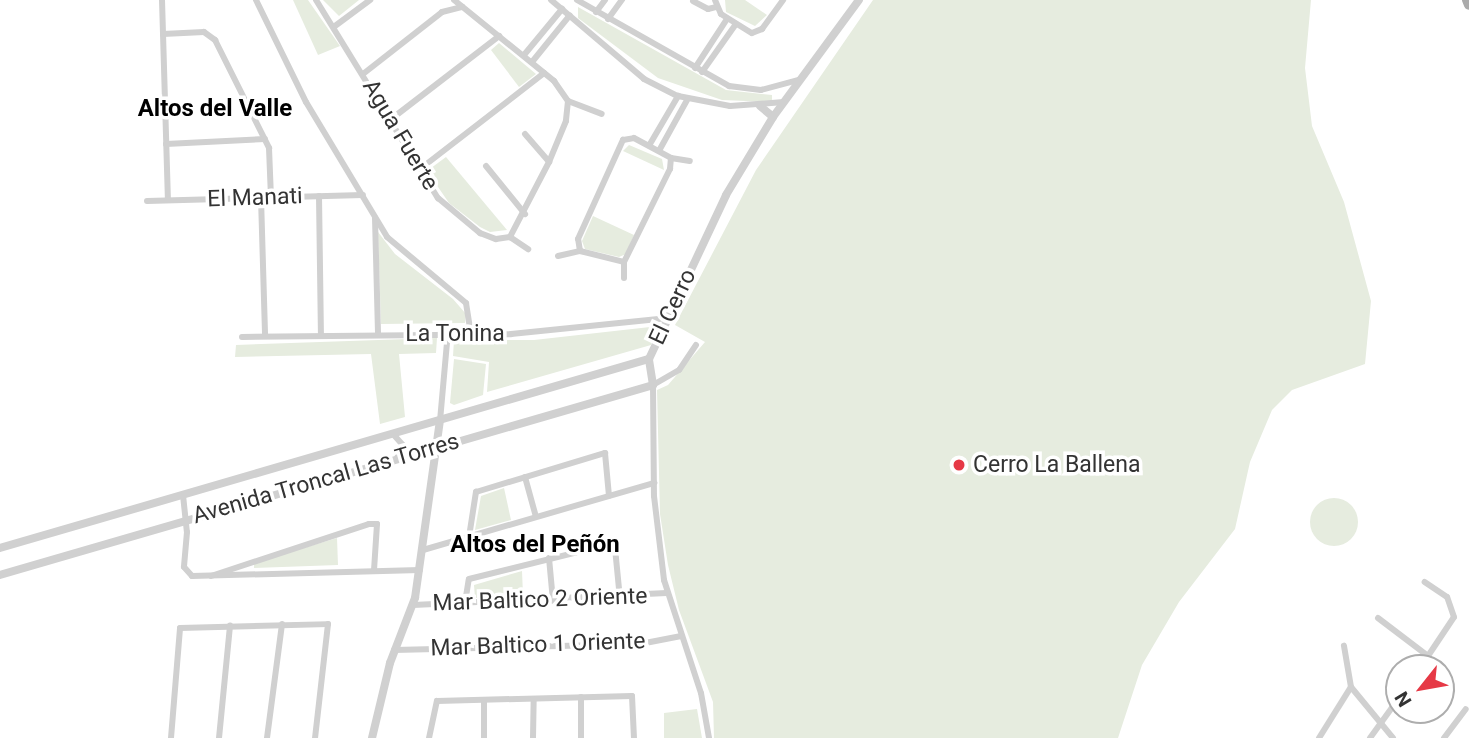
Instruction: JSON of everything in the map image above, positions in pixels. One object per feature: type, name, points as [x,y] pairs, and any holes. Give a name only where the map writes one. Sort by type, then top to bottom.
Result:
[{"type":"main road","points":[[1467,0],[1469,5]]},
{"type":"street","points":[[162,0],[168,200]]},
{"type":"street","points":[[256,0],[306,102],[375,216],[396,247],[466,303],[471,333]]},
{"type":"street","name":"Agua Fuerte","points":[[316,0],[335,26],[438,198],[463,221],[491,238],[510,237]]},
{"type":"street","points":[[335,26],[370,0]]},
{"type":"street","points":[[454,0],[524,55],[568,101],[602,114]]},
{"type":"street","points":[[551,0],[644,79],[687,100],[760,106],[785,102]]},
{"type":"street","points":[[578,0],[702,72],[745,90],[801,80]]},
{"type":"street","points":[[596,12],[605,0]]},
{"type":"street","points":[[607,19],[622,0]]},
{"type":"street","points":[[693,1],[708,9],[716,3],[727,19],[754,33],[783,0]]},
{"type":"street","name":"El Cerro","points":[[709,738],[701,693],[667,593],[656,538],[653,384],[649,359],[726,195],[773,117],[859,0]]},
{"type":"street","points":[[363,74],[442,12],[462,7]]},
{"type":"street","points":[[524,55],[562,9]]},
{"type":"street","points":[[531,62],[570,15]]},
{"type":"street","points":[[695,68],[727,19]]},
{"type":"street","points":[[702,72],[736,24]]},
{"type":"street","points":[[163,34],[204,32],[213,37],[265,139],[270,155],[271,198]]},
{"type":"street","points":[[390,120],[499,36]]},
{"type":"street","points":[[419,169],[544,73]]},
{"type":"street","points":[[650,144],[678,96]]},
{"type":"street","points":[[660,149],[687,100]]},
{"type":"street","points":[[528,249],[510,237],[525,214],[549,162],[566,121],[568,101]]},
{"type":"street","points":[[760,106],[773,117]]},
{"type":"street","points":[[526,134],[549,162]]},
{"type":"street","points":[[580,251],[578,239],[618,146],[626,138],[650,144],[671,158],[690,162]]},
{"type":"street","points":[[166,144],[265,139]]},
{"type":"street","points":[[624,278],[624,262],[643,229],[671,158]]},
{"type":"street","points":[[486,166],[525,214]]},
{"type":"street","name":"El Manati","points":[[147,201],[363,195]]},
{"type":"street","points":[[318,196],[321,335]]},
{"type":"street","points":[[261,198],[265,336]]},
{"type":"street","points":[[375,216],[378,333]]},
{"type":"street","points":[[558,256],[580,251],[624,262]]},
{"type":"street","name":"La Tonina","points":[[242,337],[448,332],[522,334],[668,318]]},
{"type":"street","points":[[372,738],[394,650],[413,605],[420,570],[440,421],[448,332]]},
{"type":"street","points":[[653,384],[679,370],[696,345]]},
{"type":"street","name":"Avenida Troncal Las Torres","points":[[0,548],[649,359]]},
{"type":"street","name":"Avenida Troncal Las Torres","points":[[0,575],[653,384]]},
{"type":"street","points":[[393,434],[403,445],[395,459]]},
{"type":"street","points":[[469,537],[476,492],[524,477],[607,454],[609,496]]},
{"type":"street","points":[[524,477],[536,517]]},
{"type":"street","points":[[423,551],[654,483]]},
{"type":"street","points":[[183,495],[187,520],[185,570],[192,576],[420,570]]},
{"type":"street","points":[[210,576],[369,524],[377,524],[374,571]]},
{"type":"street","points":[[465,603],[468,579],[613,544],[620,599]]},
{"type":"street","points":[[549,558],[553,601]]},
{"type":"street","points":[[1425,582],[1447,597],[1454,617],[1429,654]]},
{"type":"street","name":"Mar Baltico 2 Oriente","points":[[413,605],[620,599],[667,593]]},
{"type":"street","points":[[1378,618],[1425,654]]},
{"type":"street","points":[[267,738],[282,624]]},
{"type":"street","points":[[171,738],[180,628],[328,624],[315,738]]},
{"type":"street","points":[[219,738],[230,626]]},
{"type":"street","name":"Mar Baltico 1 Oriente","points":[[394,650],[640,644],[681,636]]},
{"type":"street","points":[[1344,646],[1351,687],[1393,738]]},
{"type":"street","points":[[1319,738],[1351,687]]},
{"type":"street","points":[[429,738],[437,701],[632,696],[634,738]]},
{"type":"street","points":[[581,738],[582,697]]},
{"type":"street","points":[[533,738],[534,699]]},
{"type":"street","points":[[484,700],[484,738]]},
{"type":"street","points":[[1444,738],[1465,709],[1469,719]]},
{"type":"street","points":[[1370,738],[1385,716]]},
{"type":"shaded area","points":[[293,0],[308,0],[340,46],[318,55]]},
{"type":"shaded area","points":[[323,0],[359,0],[339,16]]},
{"type":"shaded area","points":[[725,0],[745,0],[767,15],[755,26],[726,12]]},
{"type":"shaded area","points":[[873,0],[1311,0],[1305,68],[1312,126],[1344,202],[1371,301],[1365,364],[1292,390],[1272,410],[1250,462],[1235,529],[1179,602],[1142,665],[1118,738],[714,738],[713,702],[679,610],[668,565],[660,514],[657,390],[668,385],[705,342],[675,325],[756,170]]},
{"type":"shaded area","points":[[578,7],[726,90],[772,95],[772,102],[722,100],[658,78],[578,18]]},
{"type":"shaded area","points":[[499,43],[536,74],[519,87],[491,50]]},
{"type":"shaded area","points":[[629,145],[662,159],[664,170],[623,151]]},
{"type":"shaded area","points":[[446,157],[507,230],[490,232],[449,203],[427,171]]},
{"type":"shaded area","points":[[593,216],[634,235],[626,254],[619,257],[585,249],[582,241]]},
{"type":"shaded area","points":[[378,232],[395,254],[453,299],[466,314],[465,323],[381,324]]},
{"type":"shaded area","points":[[659,326],[651,345],[487,392],[489,362],[453,356],[454,340],[534,340]]},
{"type":"shaded area","points":[[437,338],[436,353],[399,354],[405,417],[380,424],[371,354],[235,357],[236,345]]},
{"type":"shaded area","points":[[454,359],[486,364],[483,395],[454,405],[450,403]]},
{"type":"shaded area","points":[[504,488],[511,520],[475,530],[481,496]]},
{"type":"shaded area","points":[[1334,498],[1351,505],[1358,522],[1351,539],[1334,546],[1317,539],[1310,522],[1317,505]]},
{"type":"shaded area","points":[[337,538],[338,565],[254,568],[254,563]]},
{"type":"shaded area","points":[[522,571],[523,595],[475,598],[474,585]]},
{"type":"shaded area","points":[[697,709],[702,738],[664,738],[664,713]]},
{"type":"place","name":"Cerro La Ballena","points":[[959,465]]},
{"type":"district","name":"Altos del Valle","points":[[215,109]]},
{"type":"district","name":"Altos del Peñón","points":[[535,545]]}]
